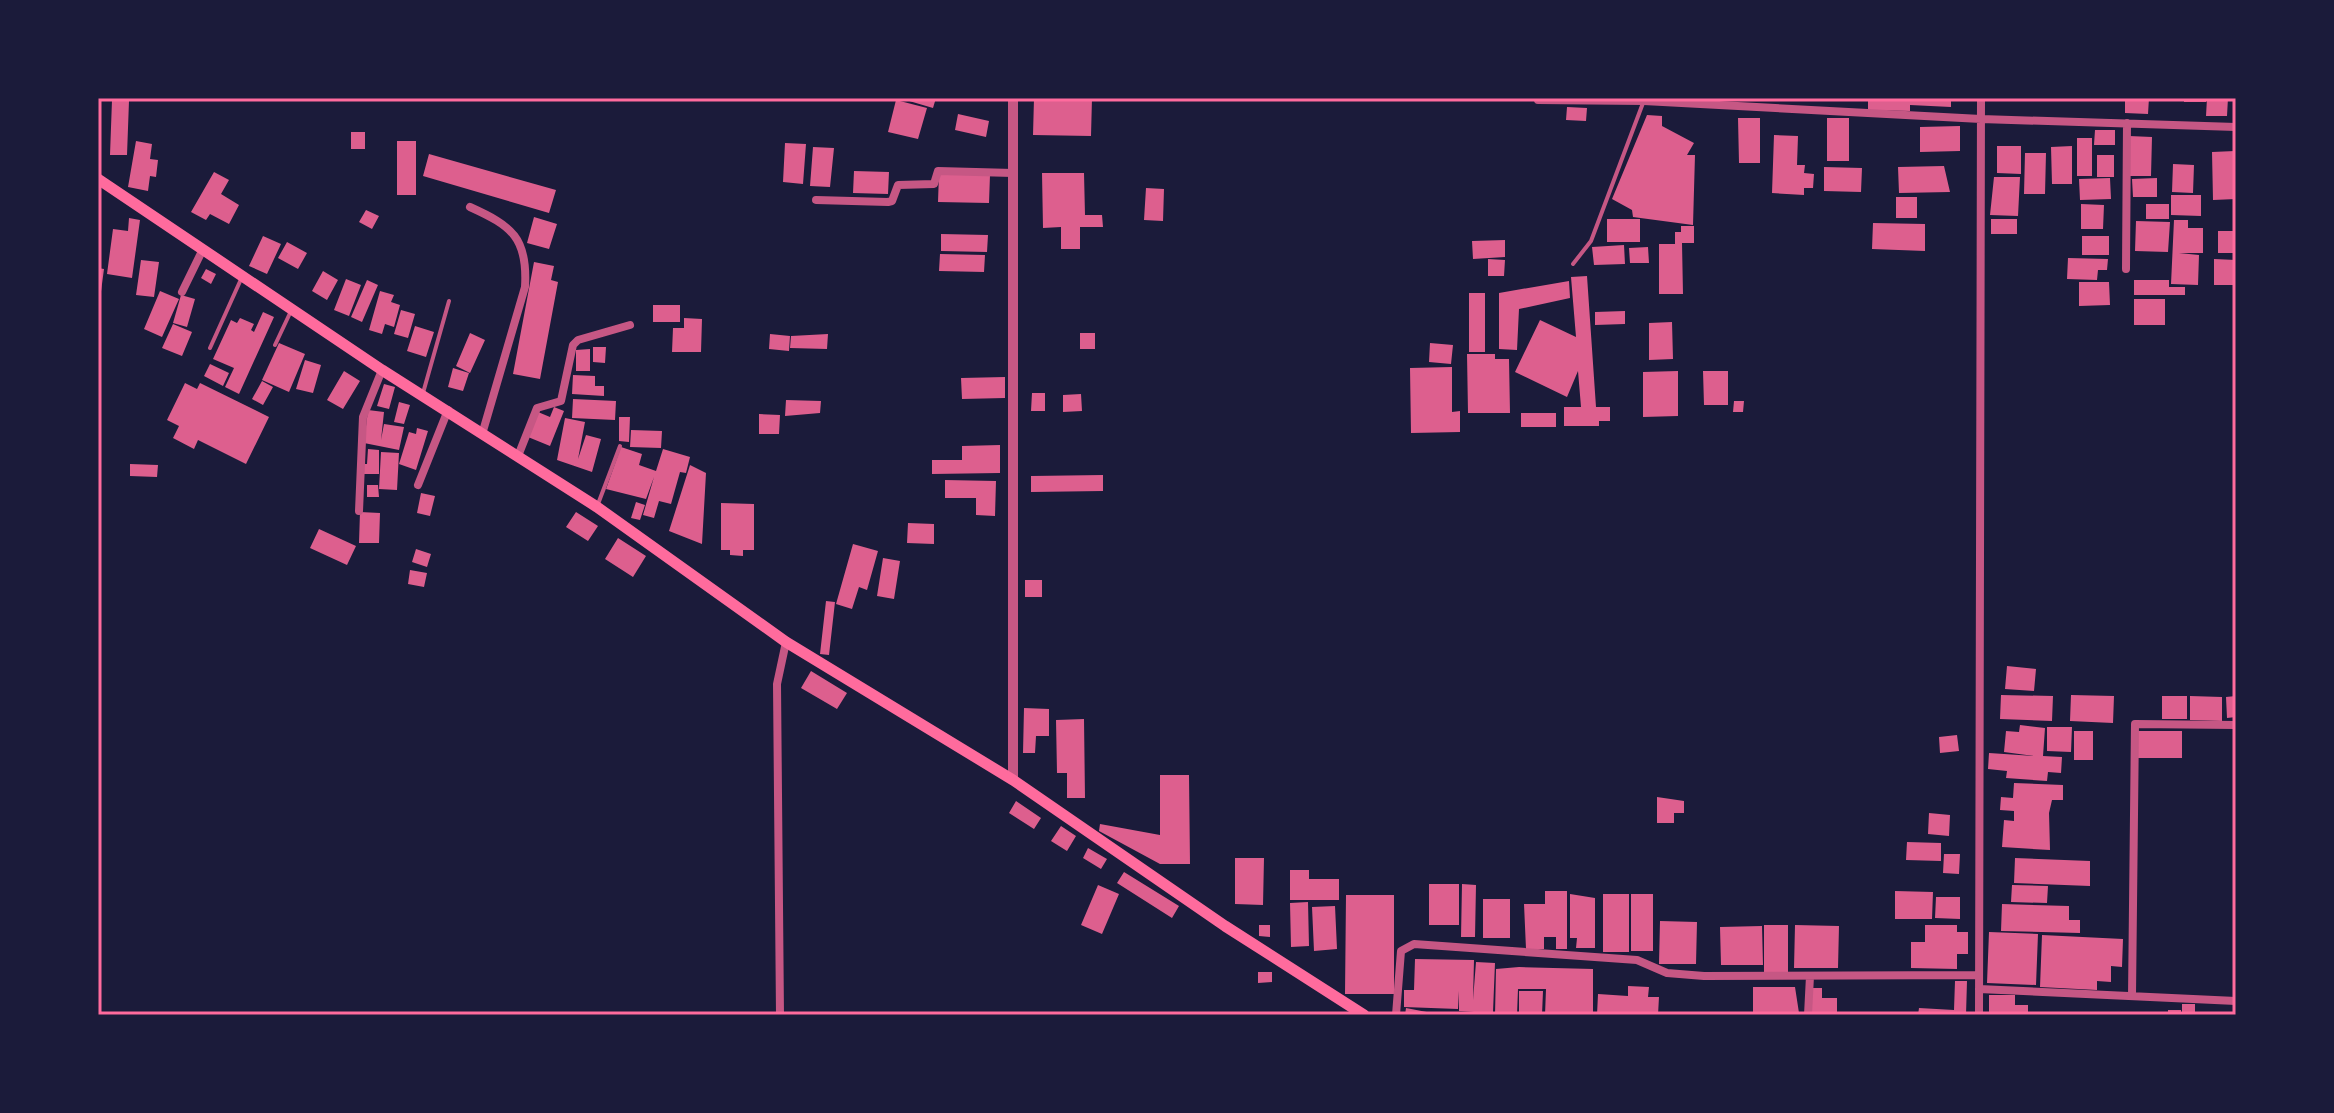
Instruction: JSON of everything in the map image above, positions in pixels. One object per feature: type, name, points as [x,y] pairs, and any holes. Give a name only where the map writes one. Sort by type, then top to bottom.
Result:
[{"type":"main road","points":[[98,179],[382,370],[483,431],[597,507],[786,642],[1013,780],[1225,926],[1364,1015]]},
{"type":"street","points":[[1013,98],[1013,780]]},
{"type":"street","points":[[1979,1015],[1981,98]]},
{"type":"street","points":[[1538,100],[1644,101],[1981,119],[2236,127]]},
{"type":"street","points":[[2126,269],[2127,123]]},
{"type":"street","points":[[816,200],[888,202],[892,201],[898,185],[934,184],[938,171],[1013,173]]},
{"type":"street","points":[[470,207],[501,221],[515,234],[525,253],[525,287],[483,431]]},
{"type":"street","points":[[182,292],[203,249]]},
{"type":"street","points":[[518,456],[537,408],[561,401],[573,345],[578,340],[630,325]]},
{"type":"street","points":[[359,511],[363,417],[382,370]]},
{"type":"street","points":[[418,485],[448,410]]},
{"type":"street","points":[[780,1015],[777,684],[786,642]]},
{"type":"street","points":[[2132,996],[2135,724],[2236,725]]},
{"type":"street","points":[[1396,1015],[1401,951],[1414,944],[1637,960],[1667,973],[1704,976],[1979,975]]},
{"type":"street","points":[[1808,1015],[1810,976]]},
{"type":"street","points":[[1979,989],[2236,1001]]},
{"type":"lane","points":[[1573,264],[1591,241],[1644,101]]},
{"type":"lane","points":[[210,348],[243,274]]},
{"type":"lane","points":[[423,393],[449,301]]},
{"type":"lane","points":[[275,345],[292,308]]},
{"type":"lane","points":[[597,507],[620,446]]},
{"type":"building","points":[[899,98],[936,98],[933,108]]},
{"type":"building","points":[[1034,98],[1092,98],[1091,136],[1033,135]]},
{"type":"building","points":[[1868,98],[1951,98],[1951,107],[1910,105],[1910,111],[1868,110]]},
{"type":"building","points":[[2125,98],[2149,98],[2148,114],[2125,113]]},
{"type":"building","points":[[2184,98],[2206,98],[2206,102],[2184,102]]},
{"type":"building","points":[[2207,98],[2228,98],[2227,116],[2206,116]]},
{"type":"building","points":[[112,100],[129,101],[127,155],[110,155]]},
{"type":"building","points":[[896,100],[927,108],[918,139],[888,132]]},
{"type":"building","points":[[1567,107],[1587,108],[1586,121],[1566,120]]},
{"type":"building","points":[[958,114],[989,121],[986,137],[955,130]]},
{"type":"building","points":[[1647,115],[1662,116],[1662,126],[1694,143],[1687,155],[1695,155],[1693,225],[1633,217],[1632,210],[1612,199]]},
{"type":"building","points":[[1738,118],[1760,118],[1760,163],[1739,163]]},
{"type":"building","points":[[1827,118],[1849,118],[1849,161],[1827,161]]},
{"type":"building","points":[[1960,126],[1960,151],[1920,152],[1920,127]]},
{"type":"building","points":[[2095,130],[2115,130],[2115,145],[2094,145]]},
{"type":"building","points":[[351,132],[365,132],[365,149],[351,149]]},
{"type":"building","points":[[1774,135],[1798,136],[1797,165],[1805,165],[1804,173],[1814,174],[1813,188],[1804,188],[1804,195],[1772,193]]},
{"type":"building","points":[[2129,136],[2152,137],[2151,176],[2128,176]]},
{"type":"building","points":[[2077,138],[2092,138],[2092,176],[2077,176]]},
{"type":"building","points":[[136,141],[152,144],[150,159],[158,160],[156,177],[150,176],[148,191],[128,187]]},
{"type":"building","points":[[397,141],[416,141],[416,195],[397,195]]},
{"type":"building","points":[[785,143],[806,144],[803,184],[783,182]]},
{"type":"building","points":[[1997,146],[2021,146],[2021,174],[1997,173]]},
{"type":"building","points":[[2072,146],[2072,184],[2052,184],[2051,147]]},
{"type":"building","points":[[813,147],[834,148],[830,187],[810,186]]},
{"type":"building","points":[[2235,151],[2236,199],[2213,200],[2212,152]]},
{"type":"building","points":[[2025,153],[2046,153],[2045,194],[2024,194]]},
{"type":"building","points":[[429,154],[556,190],[549,213],[423,176]]},
{"type":"building","points":[[2097,155],[2114,155],[2114,177],[2097,177]]},
{"type":"building","points":[[2173,164],[2194,165],[2193,193],[2172,192]]},
{"type":"building","points":[[1944,166],[1950,192],[1899,193],[1898,167]]},
{"type":"building","points":[[1824,167],[1862,168],[1861,192],[1824,191]]},
{"type":"building","points":[[854,171],[889,172],[888,194],[853,193]]},
{"type":"building","points":[[214,172],[229,180],[221,194],[239,205],[229,224],[210,214],[206,220],[191,212]]},
{"type":"building","points":[[939,173],[990,175],[989,203],[938,202]]},
{"type":"building","points":[[1042,173],[1084,173],[1085,215],[1102,215],[1103,227],[1080,227],[1080,249],[1061,249],[1061,227],[1043,228]]},
{"type":"building","points":[[1994,177],[2020,177],[2018,216],[1990,215]]},
{"type":"building","points":[[2110,178],[2111,199],[2080,200],[2079,179]]},
{"type":"building","points":[[2157,178],[2157,197],[2133,197],[2132,179]]},
{"type":"building","points":[[1146,188],[1164,189],[1163,221],[1144,220]]},
{"type":"building","points":[[2171,195],[2201,195],[2201,216],[2171,215]]},
{"type":"building","points":[[1896,197],[1917,197],[1917,218],[1896,218]]},
{"type":"building","points":[[2081,204],[2104,205],[2103,229],[2081,229]]},
{"type":"building","points":[[2146,204],[2169,204],[2169,219],[2146,219]]},
{"type":"building","points":[[366,210],[379,216],[372,229],[359,222]]},
{"type":"building","points":[[534,217],[557,224],[549,249],[527,243]]},
{"type":"building","points":[[129,218],[140,220],[132,278],[107,274],[113,229],[128,231]]},
{"type":"building","points":[[1607,219],[1640,219],[1640,242],[1607,242]]},
{"type":"building","points":[[1991,219],[2017,219],[2017,234],[1991,234]]},
{"type":"building","points":[[2174,220],[2188,220],[2188,228],[2203,228],[2203,253],[2179,253],[2199,255],[2198,285],[2171,284]]},
{"type":"building","points":[[2136,221],[2170,222],[2168,252],[2135,251]]},
{"type":"building","points":[[1873,223],[1925,224],[1925,251],[1872,249]]},
{"type":"building","points":[[1681,226],[1694,226],[1694,243],[1682,243],[1683,294],[1659,294],[1659,244],[1675,244],[1675,232],[1681,232]]},
{"type":"building","points":[[2218,231],[2236,231],[2236,253],[2218,253]]},
{"type":"building","points":[[941,234],[988,235],[987,252],[941,251]]},
{"type":"building","points":[[263,236],[281,244],[267,274],[249,266]]},
{"type":"building","points":[[2082,236],[2109,236],[2109,255],[2082,255]]},
{"type":"building","points":[[1505,240],[1505,257],[1473,259],[1472,241]]},
{"type":"building","points":[[287,242],[307,253],[298,269],[278,258]]},
{"type":"building","points":[[1624,245],[1625,264],[1594,265],[1592,247]]},
{"type":"building","points":[[1648,247],[1649,263],[1630,263],[1629,248]]},
{"type":"building","points":[[940,254],[985,255],[984,272],[939,271]]},
{"type":"building","points":[[2068,258],[2108,259],[2107,270],[2098,270],[2097,280],[2067,279]]},
{"type":"building","points":[[1488,259],[1505,260],[1504,276],[1488,276]]},
{"type":"building","points":[[2214,259],[2236,260],[2236,285],[2214,285]]},
{"type":"building","points":[[141,260],[159,262],[154,297],[136,295]]},
{"type":"building","points":[[534,262],[554,266],[551,280],[558,282],[540,379],[513,374]]},
{"type":"building","points":[[98,268],[104,269],[100,299],[98,299]]},
{"type":"building","points":[[206,269],[216,274],[211,284],[201,278]]},
{"type":"building","points":[[323,271],[338,280],[327,300],[312,291]]},
{"type":"building","points":[[1587,276],[1596,407],[1610,407],[1610,421],[1599,421],[1599,426],[1564,426],[1564,407],[1581,407],[1578,371],[1567,397],[1515,372],[1540,320],[1576,337],[1571,277]]},
{"type":"building","points":[[346,279],[361,285],[349,316],[334,310]]},
{"type":"building","points":[[367,280],[378,285],[362,322],[351,317]]},
{"type":"building","points":[[2134,280],[2169,280],[2169,287],[2185,287],[2185,295],[2134,295]]},
{"type":"building","points":[[1569,281],[1570,298],[1519,309],[1517,350],[1499,349],[1499,293]]},
{"type":"building","points":[[2079,282],[2109,282],[2110,305],[2079,306]]},
{"type":"building","points":[[160,291],[179,299],[162,337],[144,329]]},
{"type":"building","points":[[380,291],[394,295],[391,302],[400,305],[394,327],[385,324],[382,334],[369,330]]},
{"type":"building","points":[[1469,293],[1485,293],[1485,352],[1469,352]]},
{"type":"building","points":[[181,295],[195,299],[187,327],[173,323]]},
{"type":"building","points":[[2134,299],[2165,299],[2165,325],[2134,325]]},
{"type":"building","points":[[653,305],[680,305],[680,322],[653,322]]},
{"type":"building","points":[[401,310],[415,314],[408,338],[394,334]]},
{"type":"building","points":[[1625,311],[1625,324],[1595,325],[1595,312]]},
{"type":"building","points":[[263,312],[274,317],[239,394],[225,387],[234,368],[213,359],[231,320],[237,323],[240,318],[254,324],[251,330],[254,332]]},
{"type":"building","points":[[684,318],[702,319],[701,352],[672,352],[673,328],[684,328]]},
{"type":"building","points":[[1672,322],[1673,359],[1649,360],[1649,323]]},
{"type":"building","points":[[173,324],[192,332],[182,356],[162,348]]},
{"type":"building","points":[[415,326],[434,332],[426,357],[407,351]]},
{"type":"building","points":[[470,333],[485,340],[470,373],[456,366]]},
{"type":"building","points":[[1080,333],[1095,333],[1095,349],[1080,349]]},
{"type":"building","points":[[770,334],[790,336],[789,351],[769,349]]},
{"type":"building","points":[[828,334],[827,349],[790,348],[791,336]]},
{"type":"building","points":[[279,343],[305,354],[289,392],[262,380]]},
{"type":"building","points":[[1430,343],[1453,345],[1451,364],[1429,362]]},
{"type":"building","points":[[593,347],[606,347],[605,363],[593,362]]},
{"type":"building","points":[[590,349],[590,371],[576,371],[576,350]]},
{"type":"building","points":[[1467,354],[1495,354],[1495,359],[1509,359],[1510,413],[1468,413]]},
{"type":"building","points":[[305,360],[321,365],[313,393],[296,389]]},
{"type":"building","points":[[210,364],[229,373],[223,386],[204,376]]},
{"type":"building","points":[[1452,367],[1452,412],[1460,411],[1460,432],[1411,433],[1410,368]]},
{"type":"building","points":[[453,368],[469,373],[463,391],[448,387]]},
{"type":"building","points":[[344,371],[360,381],[343,409],[327,400]]},
{"type":"building","points":[[1678,371],[1678,416],[1643,417],[1643,372]]},
{"type":"building","points":[[1703,371],[1728,371],[1728,405],[1704,405]]},
{"type":"building","points":[[573,375],[595,376],[595,386],[604,386],[604,396],[572,394]]},
{"type":"building","points":[[1005,377],[1005,398],[962,399],[961,378]]},
{"type":"building","points":[[262,381],[273,387],[263,405],[252,399]]},
{"type":"building","points":[[185,383],[197,389],[200,383],[269,417],[246,464],[198,440],[194,449],[173,438],[179,426],[167,420]]},
{"type":"building","points":[[384,384],[395,387],[389,409],[377,406]]},
{"type":"building","points":[[1032,393],[1045,393],[1045,411],[1031,411]]},
{"type":"building","points":[[1081,394],[1082,411],[1063,412],[1063,395]]},
{"type":"building","points":[[573,399],[616,401],[615,420],[572,418]]},
{"type":"building","points":[[786,400],[821,401],[820,413],[785,416]]},
{"type":"building","points":[[1734,401],[1744,401],[1743,412],[1733,412]]},
{"type":"building","points":[[399,402],[410,405],[404,424],[394,422]]},
{"type":"building","points":[[554,407],[564,411],[550,446],[528,437],[538,412],[550,417]]},
{"type":"building","points":[[368,410],[384,412],[381,440],[384,424],[404,427],[399,450],[364,443]]},
{"type":"building","points":[[1521,413],[1556,413],[1556,427],[1521,427]]},
{"type":"building","points":[[759,414],[780,415],[779,434],[759,434]]},
{"type":"building","points":[[619,417],[630,417],[629,442],[619,441]]},
{"type":"building","points":[[565,418],[585,422],[578,459],[586,435],[601,439],[592,472],[557,460]]},
{"type":"building","points":[[417,428],[428,431],[416,470],[399,464],[409,432],[416,434]]},
{"type":"building","points":[[631,430],[662,431],[661,448],[630,447]]},
{"type":"building","points":[[1000,445],[1000,473],[932,474],[932,460],[962,460],[962,446]]},
{"type":"building","points":[[621,447],[642,454],[639,465],[656,471],[663,449],[690,457],[686,473],[680,472],[671,504],[659,501],[654,518],[643,515],[654,477],[646,499],[606,489]]},
{"type":"building","points":[[368,449],[379,450],[379,474],[362,474],[362,464],[367,464]]},
{"type":"building","points":[[381,452],[399,453],[397,490],[379,489]]},
{"type":"building","points":[[130,464],[158,465],[157,477],[130,476]]},
{"type":"building","points":[[690,465],[706,473],[702,544],[669,531]]},
{"type":"building","points":[[1103,475],[1103,491],[1031,492],[1031,476]]},
{"type":"building","points":[[945,480],[996,481],[995,516],[976,515],[976,498],[945,498]]},
{"type":"building","points":[[367,485],[378,485],[379,497],[367,497]]},
{"type":"building","points":[[421,493],[435,496],[430,516],[417,513]]},
{"type":"building","points":[[636,502],[645,505],[640,520],[631,518]]},
{"type":"building","points":[[721,503],[754,504],[754,550],[743,550],[743,556],[730,555],[730,550],[721,550]]},
{"type":"building","points":[[360,512],[380,513],[379,543],[359,543]]},
{"type":"building","points":[[576,512],[598,526],[588,541],[566,527]]},
{"type":"building","points":[[908,523],[934,524],[934,544],[907,543]]},
{"type":"building","points":[[319,529],[356,546],[347,565],[310,548]]},
{"type":"building","points":[[618,538],[646,556],[633,577],[605,559]]},
{"type":"building","points":[[853,544],[878,551],[867,590],[859,587],[852,609],[836,604]]},
{"type":"building","points":[[416,549],[431,554],[427,567],[412,562]]},
{"type":"building","points":[[883,558],[900,561],[894,599],[877,596]]},
{"type":"building","points":[[410,570],[427,573],[424,587],[408,584]]},
{"type":"building","points":[[1025,580],[1042,580],[1042,597],[1025,597]]},
{"type":"building","points":[[826,601],[835,602],[829,655],[820,654]]},
{"type":"building","points":[[2007,666],[2036,669],[2034,691],[2005,689]]},
{"type":"building","points":[[811,671],[847,693],[837,709],[801,688]]},
{"type":"building","points":[[2001,695],[2053,696],[2052,721],[2000,719]]},
{"type":"building","points":[[2071,695],[2114,696],[2113,723],[2070,721]]},
{"type":"building","points":[[2162,696],[2187,696],[2187,719],[2162,719]]},
{"type":"building","points":[[2190,696],[2222,697],[2222,721],[2190,720]]},
{"type":"building","points":[[2236,696],[2236,717],[2227,718],[2226,697]]},
{"type":"building","points":[[1024,708],[1049,709],[1049,736],[1036,736],[1035,753],[1023,753]]},
{"type":"building","points":[[1084,719],[1085,798],[1067,798],[1067,773],[1057,773],[1056,720]]},
{"type":"building","points":[[2020,725],[2045,728],[2043,756],[2062,757],[2061,773],[2048,772],[2047,781],[2006,778],[2007,771],[1988,769],[1989,753],[2034,756],[2004,752],[2006,731],[2019,732]]},
{"type":"building","points":[[2047,727],[2072,727],[2071,752],[2047,751]]},
{"type":"building","points":[[2074,731],[2093,731],[2093,760],[2074,760]]},
{"type":"building","points":[[2137,731],[2182,731],[2182,758],[2137,758]]},
{"type":"building","points":[[1957,735],[1959,751],[1940,753],[1939,737]]},
{"type":"building","points":[[1160,775],[1189,775],[1190,864],[1160,864],[1099,831],[1100,824],[1160,835]]},
{"type":"building","points":[[2014,783],[2063,785],[2063,800],[2052,800],[2049,813],[2050,850],[2002,847],[2004,820],[2014,821],[2014,811],[2000,810],[2001,797],[2013,798]]},
{"type":"building","points":[[1657,797],[1684,801],[1684,813],[1674,813],[1674,823],[1657,823]]},
{"type":"building","points":[[1016,801],[1041,818],[1034,829],[1009,813]]},
{"type":"building","points":[[1929,813],[1950,815],[1949,836],[1928,834]]},
{"type":"building","points":[[1061,826],[1076,836],[1067,851],[1051,841]]},
{"type":"building","points":[[1907,842],[1941,843],[1941,861],[1906,860]]},
{"type":"building","points":[[1088,848],[1107,859],[1101,869],[1083,858]]},
{"type":"building","points":[[1944,854],[1960,854],[1959,874],[1943,873]]},
{"type":"building","points":[[1235,858],[1264,858],[1263,905],[1235,904]]},
{"type":"building","points":[[2015,858],[2090,861],[2090,886],[2014,883]]},
{"type":"building","points":[[1290,870],[1309,870],[1309,879],[1339,879],[1339,900],[1290,900]]},
{"type":"building","points":[[1124,872],[1179,906],[1172,918],[1117,883]]},
{"type":"building","points":[[1429,884],[1459,884],[1459,925],[1429,925]]},
{"type":"building","points":[[1462,884],[1476,885],[1475,937],[1461,937]]},
{"type":"building","points":[[1098,885],[1119,894],[1102,934],[1081,925]]},
{"type":"building","points":[[2012,885],[2048,886],[2047,903],[2011,902]]},
{"type":"building","points":[[1545,891],[1567,891],[1567,949],[1556,949],[1556,937],[1544,937],[1544,949],[1526,949],[1524,904],[1545,904]]},
{"type":"building","points":[[1895,891],[1933,892],[1932,919],[1895,919]]},
{"type":"building","points":[[1570,894],[1595,898],[1595,948],[1576,948],[1577,938],[1570,938]]},
{"type":"building","points":[[1603,894],[1629,894],[1629,952],[1603,952]]},
{"type":"building","points":[[1631,894],[1653,894],[1653,951],[1631,951]]},
{"type":"building","points":[[1346,895],[1394,895],[1394,994],[1345,994]]},
{"type":"building","points":[[1936,897],[1960,897],[1960,919],[1935,918]]},
{"type":"building","points":[[1483,899],[1510,899],[1510,938],[1483,938]]},
{"type":"building","points":[[1308,902],[1309,946],[1291,947],[1290,903]]},
{"type":"building","points":[[2002,904],[2069,906],[2069,920],[2080,920],[2080,933],[2001,931]]},
{"type":"building","points":[[1335,906],[1337,949],[1314,951],[1312,907]]},
{"type":"building","points":[[1660,921],[1697,922],[1696,964],[1659,964]]},
{"type":"building","points":[[1259,925],[1270,925],[1270,937],[1259,936]]},
{"type":"building","points":[[1764,925],[1788,925],[1788,974],[1764,974]]},
{"type":"building","points":[[1795,925],[1839,926],[1838,968],[1794,968]]},
{"type":"building","points":[[1925,925],[1957,925],[1957,932],[1968,932],[1968,954],[1957,954],[1957,969],[1911,968],[1911,942],[1925,942]]},
{"type":"building","points":[[1762,926],[1763,965],[1721,965],[1720,927]]},
{"type":"building","points":[[1989,932],[2038,934],[2036,985],[1987,983]]},
{"type":"building","points":[[2042,935],[2123,939],[2122,967],[2111,966],[2111,982],[2097,981],[2097,990],[2040,987]]},
{"type":"building","points":[[1415,959],[1474,960],[1473,1000],[1476,962],[1495,963],[1493,1012],[1473,1015],[1474,1012],[1459,1011],[1459,991],[1458,1009],[1404,1007],[1404,990],[1414,990]]},
{"type":"building","points":[[1496,969],[1593,969],[1593,1014],[1545,1015],[1546,989],[1518,989],[1517,1015],[1495,1015]]},
{"type":"building","points":[[1258,972],[1272,972],[1272,982],[1258,983]]},
{"type":"building","points":[[1955,981],[1967,981],[1966,1015],[1918,1015],[1919,1008],[1954,1010]]},
{"type":"building","points":[[1628,986],[1649,987],[1648,997],[1659,997],[1658,1015],[1597,1015],[1598,994],[1628,996]]},
{"type":"building","points":[[1753,987],[1795,987],[1799,1013],[1753,1014]]},
{"type":"building","points":[[1810,988],[1822,988],[1822,998],[1837,998],[1837,1015],[1810,1015]]},
{"type":"building","points":[[1519,991],[1543,991],[1542,1015],[1519,1015]]},
{"type":"building","points":[[1989,995],[2015,995],[2015,1005],[2028,1005],[2028,1015],[1989,1015]]},
{"type":"building","points":[[2182,1004],[2195,1004],[2195,1012],[2201,1012],[2201,1015],[2182,1015]]},
{"type":"building","points":[[1406,1008],[1437,1014],[1437,1015],[1405,1015]]},
{"type":"building","points":[[2168,1010],[2181,1010],[2181,1015],[2168,1015]]}]
